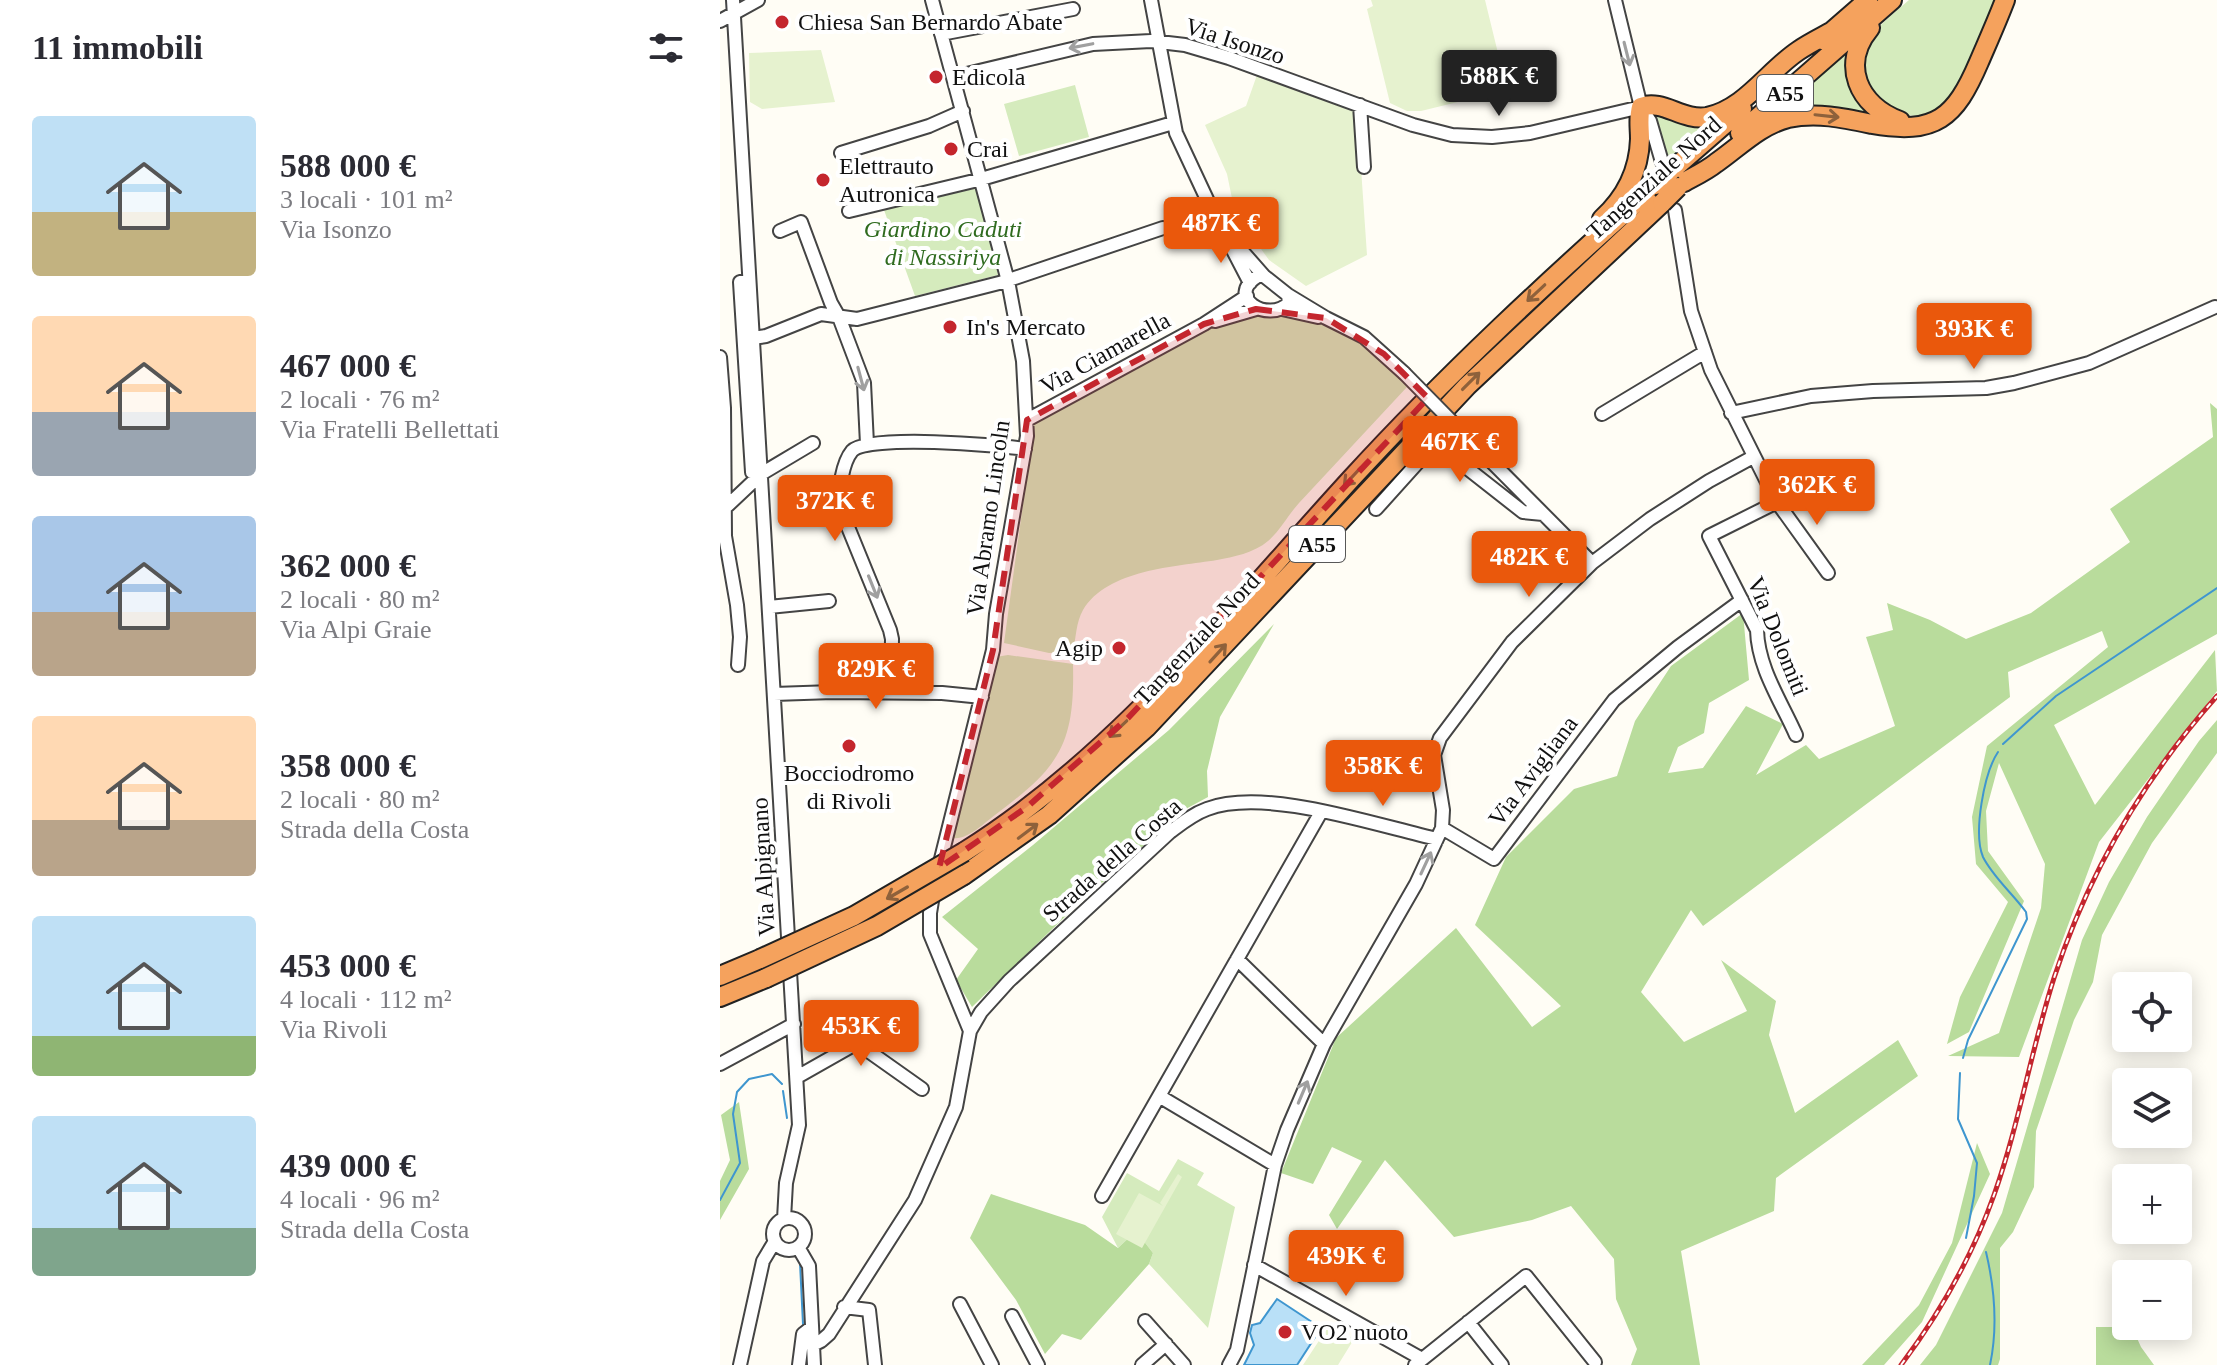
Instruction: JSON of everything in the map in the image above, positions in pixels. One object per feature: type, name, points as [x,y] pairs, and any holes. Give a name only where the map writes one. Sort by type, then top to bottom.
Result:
[{"type":"highway","name":"Tangenziale Nord","points":[[720,997],[877,926],[964,875],[1049,815],[1147,727],[1467,386],[1664,199],[1674,176],[1868,0]]},
{"type":"highway","name":"Tangenziale Nord","points":[[1674,176],[1892,0]]},
{"type":"highway","points":[[1902,0],[1863,37],[1858,47],[1855,69],[1863,93],[1877,111],[1910,125]]},
{"type":"highway","points":[[1674,176],[1714,165],[1761,130],[1784,119],[1815,115],[1894,127],[1939,120],[1955,108],[1967,90],[2005,0]]},
{"type":"highway","points":[[1987,44],[2012,0]]},
{"type":"highway","points":[[1558,272],[1573,246],[1610,212],[1630,182],[1639,153],[1641,107],[1651,103],[1694,118],[1716,114],[1738,103],[1797,51],[1831,32]]},
{"type":"highway","name":"Tangenziale Nord","points":[[720,976],[880,902],[964,852],[1027,807],[1128,718],[1452,373],[1558,272],[1664,199]]},
{"type":"street","points":[[720,21],[733,7],[758,0]]},
{"type":"street","name":"Via Abramo Lincoln","points":[[932,0],[1008,281],[1021,345],[1027,420],[993,650],[930,913],[930,934],[970,1031]]},
{"type":"street","points":[[1151,0],[1173,123],[1199,184],[1224,231],[1256,309]]},
{"type":"street","points":[[1615,0],[1641,107],[1674,176]]},
{"type":"street","name":"Via Alpignano","points":[[733,7],[797,1077],[799,1125],[788,1173],[786,1194],[789,1219]]},
{"type":"street","points":[[941,34],[1073,9]]},
{"type":"street","name":"Via Isonzo","points":[[954,77],[1093,44],[1158,41],[1208,51],[1431,130],[1470,137],[1530,133],[1641,107]]},
{"type":"street","points":[[1360,105],[1364,167]]},
{"type":"street","points":[[841,153],[929,126],[963,111]]},
{"type":"street","points":[[849,211],[981,178],[1173,123]]},
{"type":"street","points":[[1664,199],[1691,311],[1731,413],[1777,502],[1828,573]]},
{"type":"street","points":[[780,231],[801,222],[864,383],[867,444]]},
{"type":"street","points":[[753,338],[766,336],[821,314],[857,319],[1008,281],[1163,228]]},
{"type":"street","points":[[1224,231],[1264,276],[1288,295],[1364,337],[1404,373],[1592,563]]},
{"type":"street","name":"Via Ciamarella","points":[[1027,420],[1204,324],[1248,289],[1258,276],[1264,276]]},
{"type":"street","name":"Via Alpignano","points":[[749,281],[740,282],[752,472],[761,474]]},
{"type":"street","points":[[1282,309],[1289,303],[1288,295]]},
{"type":"street","points":[[1731,413],[1811,396],[1986,388],[2014,383],[2106,356],[2215,307]]},
{"type":"street","name":"Via Ciamarella","points":[[1204,324],[1256,309],[1282,309]]},
{"type":"street","points":[[1282,309],[1326,318]]},
{"type":"street","points":[[1602,414],[1705,352]]},
{"type":"street","points":[[720,357],[725,508],[722,539],[737,605],[740,637],[738,665]]},
{"type":"street","points":[[891,693],[890,630],[839,501],[850,453],[867,444],[959,442],[1025,449]]},
{"type":"street","points":[[725,508],[761,474],[813,443]]},
{"type":"street","points":[[1376,509],[1421,459],[1432,452],[1444,450],[1523,512],[1543,514]]},
{"type":"street","points":[[1229,1365],[1237,1350],[1275,1165],[1324,1044],[1416,884],[1440,833],[1443,810],[1434,755],[1440,738],[1512,642],[1592,563],[1650,519],[1753,457]]},
{"type":"street","name":"Via Dolomiti","points":[[1777,502],[1709,536],[1757,630],[1757,646],[1775,696],[1796,735]]},
{"type":"street","name":"Via Avigliana","points":[[1440,833],[1494,859],[1614,700],[1652,667],[1742,600]]},
{"type":"street","points":[[769,607],[829,601]]},
{"type":"street","points":[[774,694],[967,694],[982,697]]},
{"type":"street","name":"Strada della Costa","points":[[970,1031],[981,1012],[1009,981],[1190,817],[1207,809],[1235,802],[1274,803],[1440,833]]},
{"type":"street","points":[[1102,1196],[1321,812]]},
{"type":"street","points":[[1237,959],[1324,1044]]},
{"type":"street","points":[[797,1077],[857,1043],[884,1009]]},
{"type":"street","points":[[720,1064],[794,1024]]},
{"type":"street","points":[[813,1345],[829,1334],[915,1200],[956,1107],[970,1031]]},
{"type":"street","points":[[857,1043],[922,1089]]},
{"type":"street","points":[[1159,1096],[1275,1165]]},
{"type":"street","points":[[740,1365],[765,1255],[775,1241],[774,1230],[789,1219],[802,1224],[805,1234],[793,1248],[774,1255],[763,1268]]},
{"type":"street","points":[[775,1241],[793,1248],[809,1266],[814,1365]]},
{"type":"street","points":[[1254,1265],[1418,1362],[1526,1276],[1595,1362]]},
{"type":"street","points":[[960,1304],[992,1365]]},
{"type":"street","points":[[844,1307],[869,1310],[875,1365]]},
{"type":"street","points":[[1012,1316],[1038,1365]]},
{"type":"street","points":[[1145,1321],[1184,1365]]},
{"type":"street","points":[[1468,1322],[1502,1365]]},
{"type":"street","points":[[799,1365],[803,1334],[812,1327]]},
{"type":"street","points":[[1142,1365],[1166,1344]]},
{"type":"highlighted area","points":[[1256,309],[1326,318],[1384,354],[1428,398],[1128,718],[1027,807],[939,868],[993,650],[1027,420],[1204,324]]},
{"type":"green space","points":[[1371,0],[1485,0],[1507,90],[1421,111],[1407,111],[1390,103],[1367,9],[1373,6]]},
{"type":"green space","points":[[1909,0],[1994,0],[1960,88],[1946,106],[1929,114],[1911,115],[1881,103],[1864,76],[1862,60],[1871,37]]},
{"type":"green space","points":[[1852,47],[1874,117],[1781,112],[1780,110]]},
{"type":"green space","points":[[821,50],[835,102],[762,109],[750,102],[749,53]]},
{"type":"green space","points":[[1257,75],[1357,110],[1367,255],[1306,286],[1269,260],[1235,213],[1227,174],[1205,125],[1246,106]]},
{"type":"green space","points":[[1075,85],[1089,137],[1019,156],[1004,104]]},
{"type":"green space","points":[[1653,106],[1709,123],[1666,161]]},
{"type":"green space","name":"Giardino Caduti di Nassiriya","points":[[977,188],[998,275],[915,296],[884,210]]},
{"type":"green space","points":[[1260,313],[1302,317],[1344,330],[1368,345],[1407,387],[1262,545],[1230,557],[1144,572],[1109,586],[1094,596],[1083,610],[1073,652],[1049,653],[1004,643],[1034,424],[1189,337],[1217,324]]},
{"type":"green space","points":[[2210,403],[2217,409],[2217,634],[2054,725],[2095,805],[2215,650],[2217,691],[2099,842],[2019,1057],[1948,1056],[1999,1033],[2041,908],[2045,864],[1999,763],[1986,811],[1988,851],[2024,901],[1969,1032],[1947,1044],[1960,997],[2008,902],[1976,864],[1972,817],[1987,746],[2108,647],[2102,631],[2008,672],[2010,697],[1703,926],[1691,910],[1641,992],[1684,1042],[1747,1011],[1721,960],[1776,1001],[1769,1035],[1795,1113],[1898,1040],[1918,1076],[1776,1178],[1774,1211],[1681,1251],[1700,1365],[1631,1365],[1637,1349],[1616,1299],[1614,1259],[1571,1206],[1532,1220],[1454,1237],[1385,1160],[1337,1229],[1329,1215],[1362,1161],[1332,1147],[1313,1184],[1281,1173],[1336,1038],[1456,928],[1532,1027],[1561,1006],[1475,925],[1506,857],[1574,789],[1617,776],[1635,721],[1671,666],[1743,613],[1749,680],[1709,703],[1704,733],[1678,747],[1668,773],[1703,768],[1746,706],[1783,724],[1756,775],[1806,745],[1819,759],[1895,726],[1866,637],[1893,630],[1887,603],[1966,639],[2031,613],[2130,542],[2110,509],[2213,437]]},
{"type":"green space","points":[[1274,624],[1220,717],[1207,771],[1208,797],[1182,811],[1074,908],[972,1007],[956,980],[978,949],[942,917],[1169,730]]},
{"type":"green space","points":[[1008,655],[1073,664],[1071,715],[1066,735],[1059,752],[1034,783],[976,830],[953,838],[996,657]]},
{"type":"green space","points":[[2217,720],[2217,753],[2152,843],[2102,935],[2093,982],[2074,1020],[2036,1131],[2034,1187],[2013,1232],[2000,1248],[1998,1365],[1920,1365],[1936,1345],[2002,1213],[2082,940],[2109,882],[2147,817]]},
{"type":"green space","points":[[739,1102],[749,1169],[720,1220],[720,1181],[730,1160],[721,1115]]},
{"type":"green space","points":[[1977,1143],[1990,1174],[1922,1322],[1884,1365],[1862,1365],[1919,1305],[1952,1243]]},
{"type":"green space","points":[[1178,1159],[1204,1173],[1197,1185],[1235,1207],[1208,1328],[1149,1264],[1153,1253],[1136,1231],[1118,1248],[1102,1217],[1127,1173],[1159,1191]]},
{"type":"green space","points":[[1178,1174],[1182,1177],[1142,1248],[1116,1234],[1139,1193],[1163,1206],[1160,1203]]},
{"type":"green space","points":[[991,1194],[1085,1225],[1118,1248],[1136,1231],[1153,1253],[1149,1264],[1081,1340],[1062,1334],[1045,1354],[1016,1300],[970,1238]]},
{"type":"green space","points":[[1330,1324],[1354,1339],[1338,1365],[1303,1365]]},
{"type":"green space","points":[[2096,1327],[2112,1327],[2112,1340],[2138,1340],[2154,1365],[2096,1365]]},
{"type":"water","name":"VO2 nuoto","points":[[1277,1299],[1321,1328],[1297,1365],[1244,1365],[1254,1345],[1250,1333],[1252,1325],[1260,1323]]},
{"type":"waterway","points":[[2003,744],[2056,696],[2217,588]]},
{"type":"waterway","points":[[1963,1058],[1968,1040],[2027,919],[2026,912],[1987,864],[1980,846],[1982,803],[1988,774],[1998,752]]},
{"type":"waterway","points":[[1960,1073],[1958,1119],[1977,1163],[1966,1238]]},
{"type":"waterway","points":[[720,1200],[740,1163],[733,1114],[737,1092],[749,1079],[772,1074],[782,1084]]},
{"type":"waterway","points":[[783,1091],[787,1118]]},
{"type":"waterway","points":[[1986,1252],[1994,1308],[1990,1365]]},
{"type":"waterway","points":[[800,1263],[803,1324]]},
{"type":"railway","points":[[1901,1365],[1954,1284],[1985,1218],[2011,1142],[2054,978],[2101,865],[2142,794],[2190,727],[2217,696]]},
{"type":"place","name":"Chiesa San Bernardo Abate","points":[[782,22]]},
{"type":"place","name":"Edicola","points":[[936,77]]},
{"type":"place","name":"Crai","points":[[951,149]]},
{"type":"place","name":"Elettrauto Autronica","points":[[823,180]]},
{"type":"place","name":"In's Mercato","points":[[950,327]]},
{"type":"place","name":"Agip","points":[[1119,648]]},
{"type":"place","name":"Bocciodromo di Rivoli","points":[[849,746]]},
{"type":"place","name":"VO2 nuoto","points":[[1285,1332]]}]
